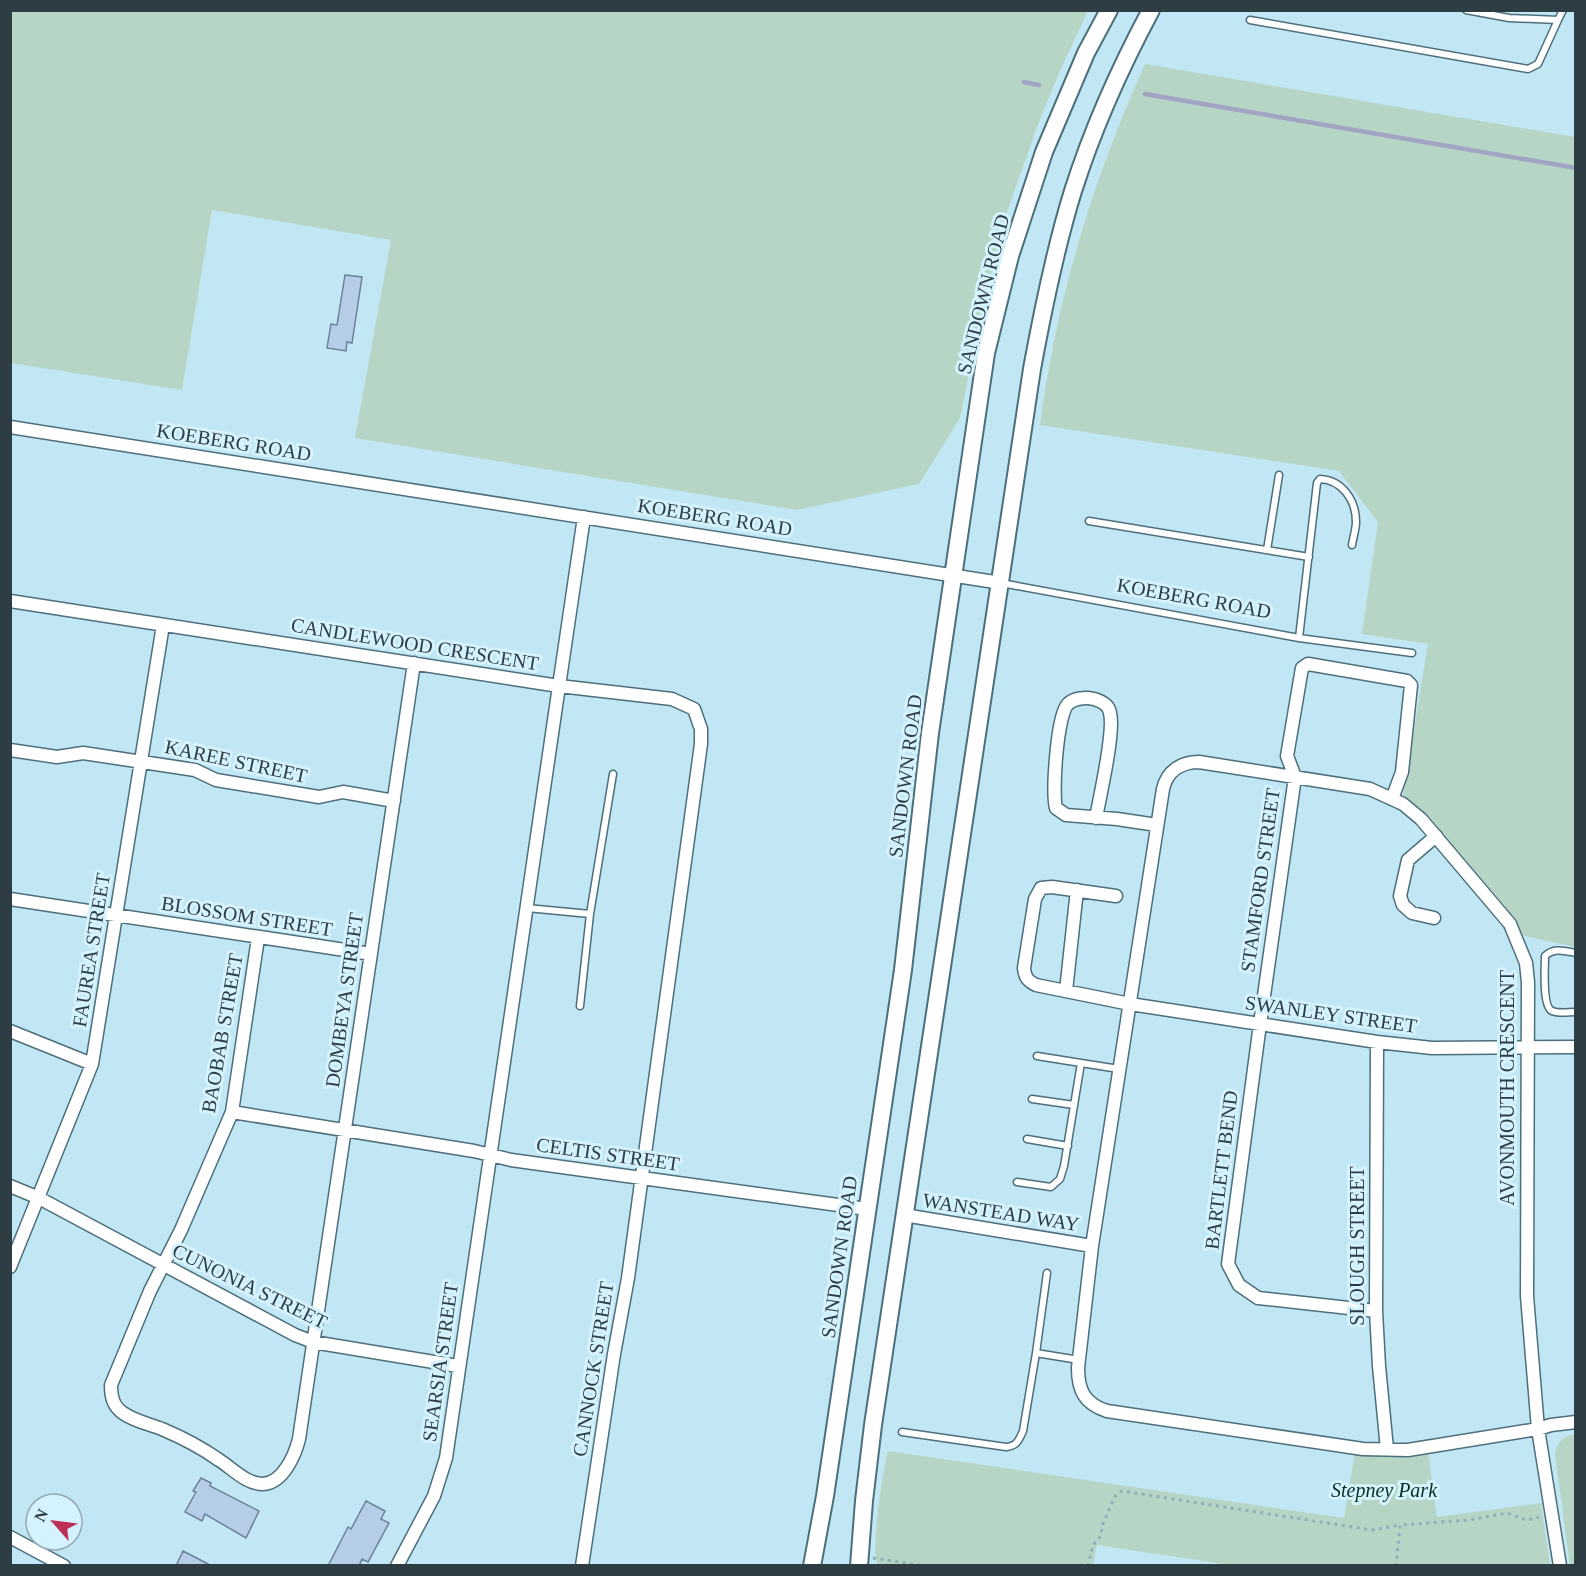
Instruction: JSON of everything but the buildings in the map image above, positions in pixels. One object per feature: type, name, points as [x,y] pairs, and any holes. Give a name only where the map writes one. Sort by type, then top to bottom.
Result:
[{"type":"main road","name":"SANDOWN ROAD","points":[[812,1566],[825,1496],[903,970],[930,733],[949,615],[952,574],[987,354],[1010,256],[1044,153],[1086,53],[1109,10]]},
{"type":"main road","points":[[866,1562],[865,1490],[970,771],[1001,583],[1032,369],[1061,233],[1074,190],[1106,104],[1151,10]]},
{"type":"street","name":"KOEBERG ROAD","points":[[10,427],[1001,583]]},
{"type":"street","points":[[560,686],[584,517]]},
{"type":"street","name":"CANDLEWOOD CRESCENT","points":[[10,600],[560,686],[490,1155]]},
{"type":"street","name":"FAUREA STREET","points":[[10,1268],[92,1064],[163,625]]},
{"type":"street","name":"DOMBEYA STREET","points":[[313,1342],[414,663]]},
{"type":"street","points":[[1295,777],[1287,756],[1302,668],[1308,664],[1407,681],[1411,685],[1402,772],[1392,799]]},
{"type":"street","name":"CANNOCK STREET","points":[[560,686],[672,699],[694,709],[701,729],[701,744],[642,1179],[582,1566]]},
{"type":"street","points":[[1096,818],[1111,724],[1110,711],[1098,700],[1076,699],[1068,704],[1063,712],[1055,764],[1054,802],[1056,808],[1066,815],[1157,825]]},
{"type":"street","name":"KAREE STREET","points":[[10,750],[57,757],[83,753],[195,770],[216,780],[319,797],[343,792],[394,801]]},
{"type":"street","name":"AVONMOUTH CRESCENT","points":[[1199,762],[1370,789],[1392,799],[1421,819],[1509,924],[1526,963],[1527,1296],[1538,1429],[1408,1450],[1363,1449],[1107,1411],[1093,1405],[1083,1397],[1078,1383],[1092,1246],[1164,784],[1175,768],[1199,762]]},
{"type":"street","name":"STAMFORD STREET","points":[[1260,1024],[1295,777]]},
{"type":"street","points":[[1434,918],[1412,913],[1403,905],[1400,896],[1408,860],[1436,836]]},
{"type":"street","name":"SWANLEY STREET","points":[[1077,890],[1052,887],[1041,888],[1037,893],[1024,968],[1025,977],[1036,986],[1130,1004],[1377,1042],[1432,1048],[1575,1047]]},
{"type":"street","points":[[1066,991],[1077,890],[1116,896]]},
{"type":"street","name":"BLOSSOM STREET","points":[[10,899],[371,954]]},
{"type":"street","name":"BAOBAB STREET","points":[[258,938],[232,1112],[111,1385],[111,1397],[124,1414],[172,1434],[219,1460],[237,1473],[261,1484],[277,1478],[284,1470],[297,1445],[313,1342]]},
{"type":"street","name":"BARTLETT BEND","points":[[1260,1024],[1228,1257],[1231,1272],[1239,1285],[1252,1295],[1264,1300],[1376,1311]]},
{"type":"street","points":[[10,1031],[92,1064]]},
{"type":"street","name":"SLOUGH STREET","points":[[1377,1042],[1376,1311],[1388,1449]]},
{"type":"street","name":"CELTIS STREET","points":[[232,1112],[511,1160],[867,1209]]},
{"type":"street","name":"SEARSIA STREET","points":[[397,1566],[430,1503],[441,1476],[490,1155]]},
{"type":"street","name":"CUNONIA STREET","points":[[10,1186],[39,1198],[295,1335],[313,1342],[458,1366]]},
{"type":"street","name":"WANSTEAD WAY","points":[[904,1215],[1092,1246]]},
{"type":"street","points":[[1560,1566],[1538,1429],[1575,1422]]},
{"type":"street","points":[[10,1537],[64,1566]]},
{"type":"lane","points":[[1466,10],[1509,18],[1558,21]]},
{"type":"lane","points":[[1250,20],[1528,69],[1538,64],[1563,10]]},
{"type":"lane","points":[[1268,550],[1279,475]]},
{"type":"lane","points":[[1299,638],[1317,483],[1322,478],[1341,485],[1355,510],[1356,522],[1352,545]]},
{"type":"lane","points":[[1089,521],[1309,557]]},
{"type":"lane","name":"KOEBERG ROAD","points":[[1001,583],[1299,638],[1412,653]]},
{"type":"lane","points":[[580,1006],[590,914],[612,774]]},
{"type":"lane","points":[[527,908],[590,914]]},
{"type":"lane","points":[[1575,954],[1558,950],[1550,952],[1545,956],[1545,977],[1546,1006],[1549,1010],[1575,1012]]},
{"type":"lane","points":[[1037,1056],[1119,1069]]},
{"type":"lane","points":[[1017,1182],[1052,1187],[1062,1175],[1081,1063]]},
{"type":"lane","points":[[1032,1099],[1074,1105]]},
{"type":"lane","points":[[1027,1139],[1068,1146]]},
{"type":"lane","points":[[902,1432],[1006,1447],[1018,1442],[1023,1431],[1047,1273]]},
{"type":"lane","points":[[1036,1353],[1079,1360]]},
{"type":"path","points":[[1088,1566],[1094,1545],[1101,1536],[1102,1526],[1115,1496],[1122,1491],[1372,1530],[1400,1525],[1469,1520],[1507,1513],[1527,1520],[1553,1514]]},
{"type":"path","points":[[1396,1566],[1400,1525]]},
{"type":"path","points":[[866,1562],[925,1566]]},
{"type":"green space","points":[[10,11],[1088,11],[1040,119],[1008,209],[984,301],[960,418],[919,484],[797,510],[355,438],[391,240],[212,210],[182,390],[11,363]]},
{"type":"green space","points":[[1145,64],[1575,137],[1575,947],[1521,935],[1505,906],[1428,816],[1403,796],[1428,644],[1362,634],[1378,522],[1339,471],[1040,425],[1056,331],[1079,241],[1109,152]]},
{"type":"green space","points":[[1575,1434],[1576,1565],[1570,1566],[1555,1455],[1561,1440]]},
{"type":"green space","name":"Stepney Park","points":[[888,1451],[1344,1518],[1355,1453],[1389,1456],[1428,1452],[1437,1517],[1541,1503],[1550,1565],[1237,1566],[1097,1545],[1093,1565],[878,1565],[875,1543],[876,1527]]},
{"type":"waterway","points":[[1024,82],[1039,85]]},
{"type":"waterway","points":[[1145,94],[1576,168]]}]
